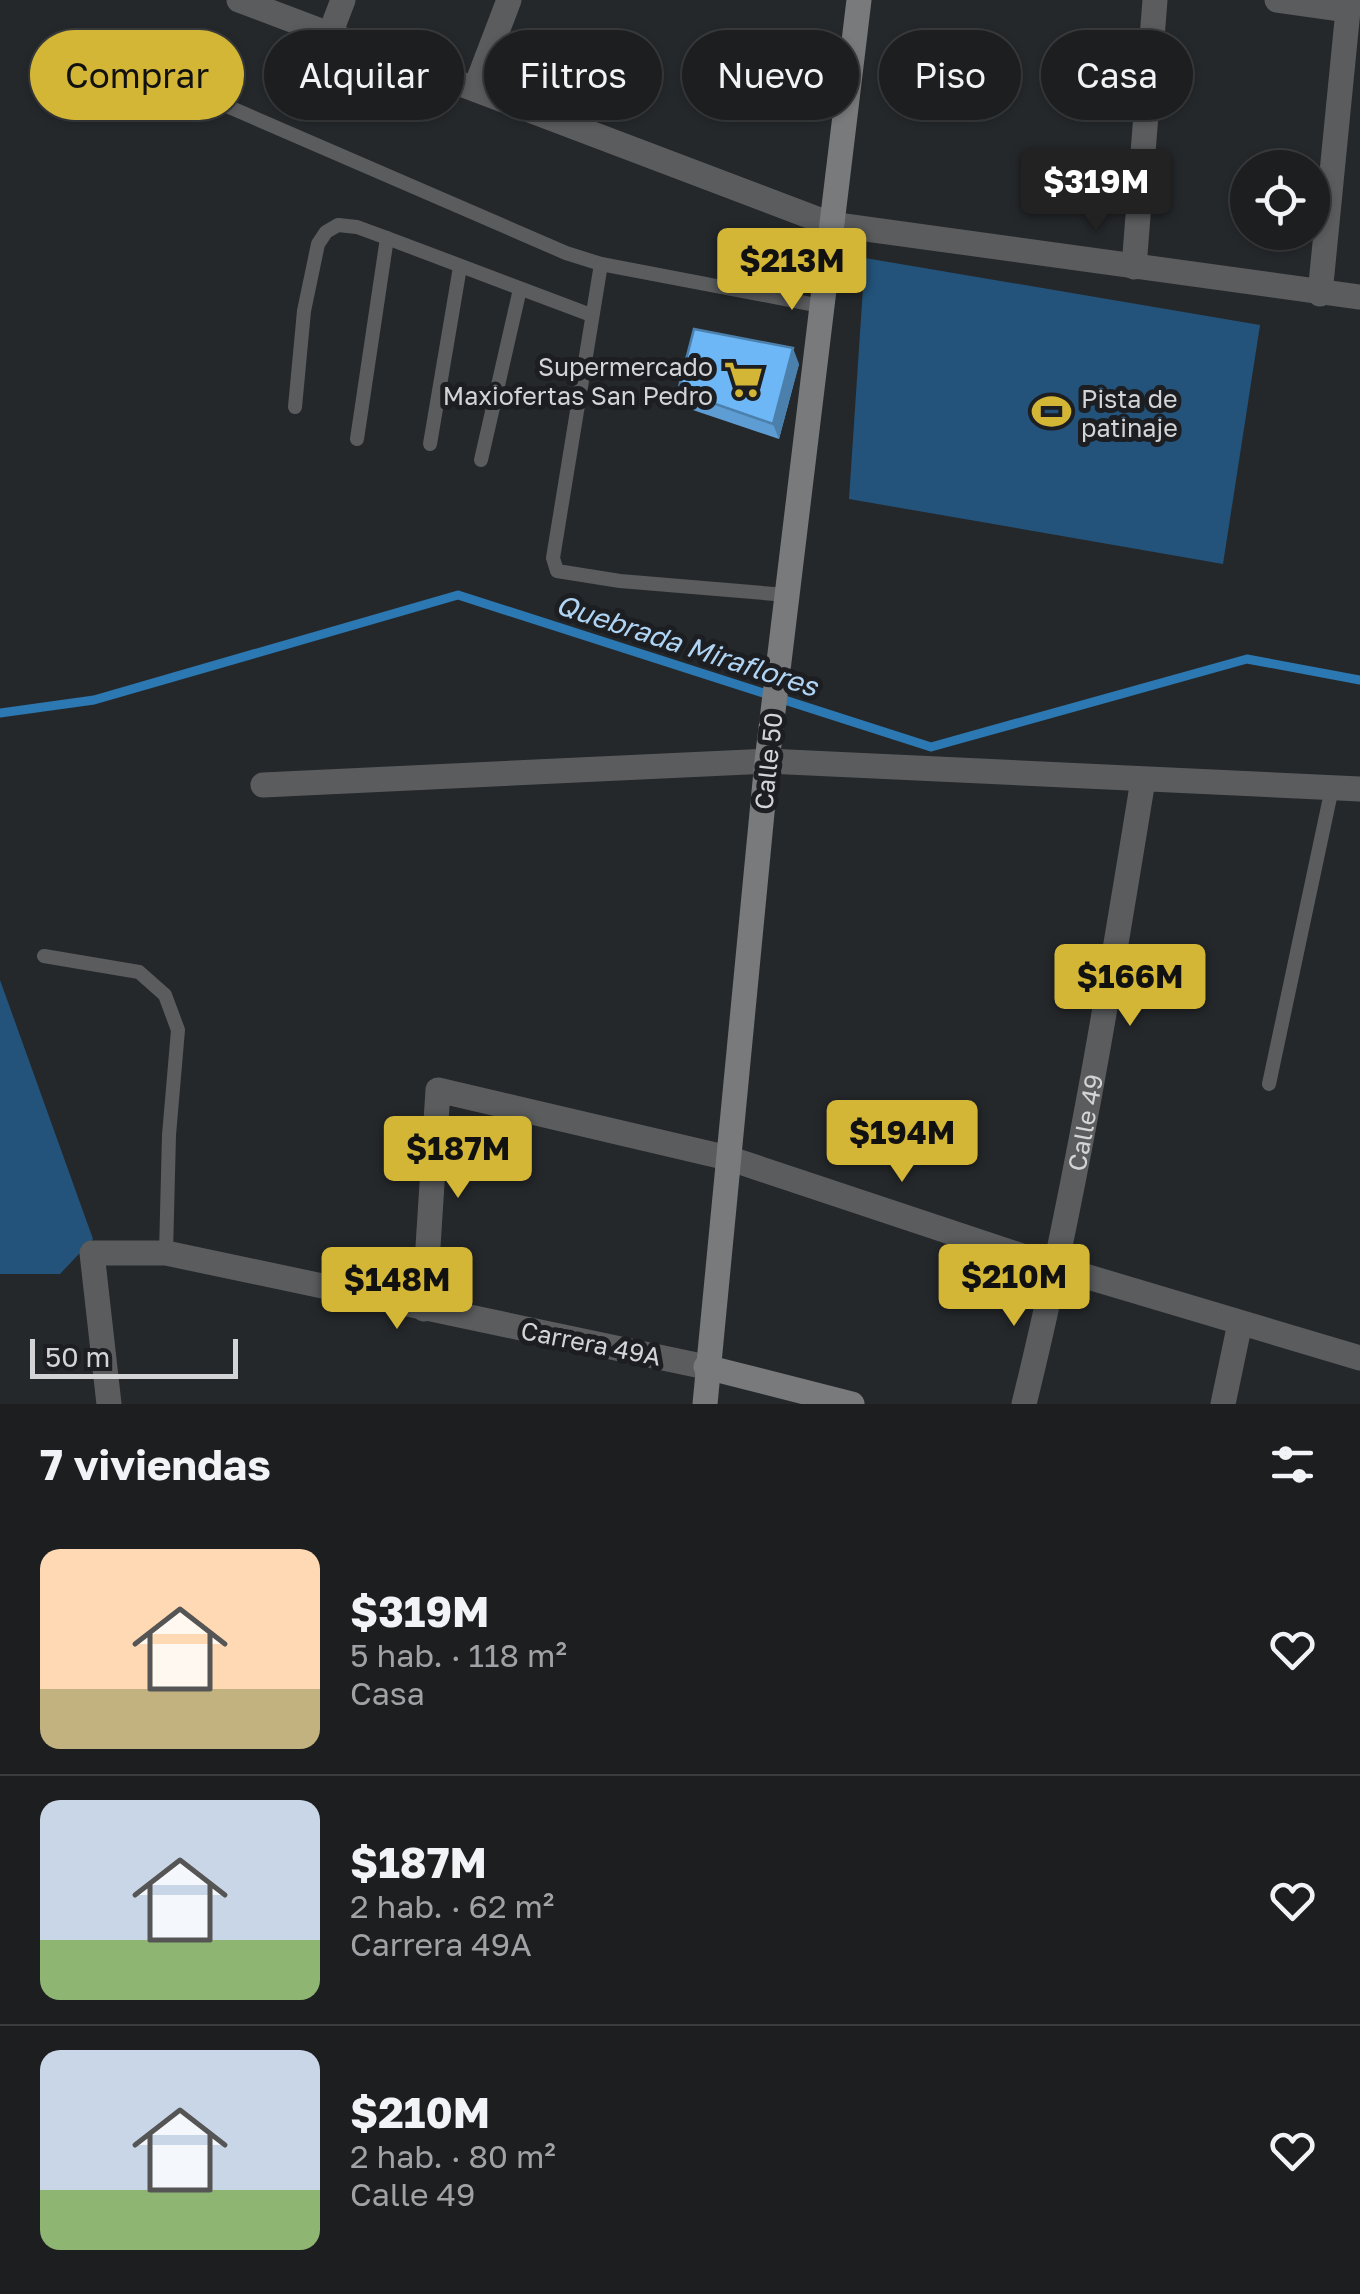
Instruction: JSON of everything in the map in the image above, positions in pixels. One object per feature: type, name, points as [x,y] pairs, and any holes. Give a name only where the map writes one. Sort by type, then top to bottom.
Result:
[{"type":"street","points":[[239,0],[319,30]]},
{"type":"street","points":[[332,30],[343,0]]},
{"type":"street","points":[[475,89],[509,0]]},
{"type":"street","name":"Calle 50","points":[[705,1404],[767,761],[859,0]]},
{"type":"street","points":[[1134,267],[1155,0]]},
{"type":"street","points":[[1277,0],[1349,5],[1320,294]]},
{"type":"street","points":[[464,85],[830,224],[1360,297]]},
{"type":"street","points":[[263,786],[767,761],[1360,789]]},
{"type":"street","name":"Calle 49","points":[[1024,1404],[1058,1268],[1092,1093],[1143,780]]},
{"type":"street","points":[[424,1309],[438,1090],[728,1158],[1058,1268],[1360,1358]]},
{"type":"street","name":"Carrera 49A","points":[[109,1404],[92,1253],[166,1253],[706,1367],[852,1404]]},
{"type":"street","points":[[1223,1404],[1240,1323]]},
{"type":"lane","points":[[244,113],[600,264],[820,306]]},
{"type":"lane","points":[[295,407],[304,311],[318,244],[326,232],[338,225],[388,238],[590,315]]},
{"type":"lane","points":[[357,440],[388,238]]},
{"type":"lane","points":[[600,264],[553,558],[557,571],[620,581],[786,595]]},
{"type":"lane","points":[[430,444],[460,267]]},
{"type":"lane","points":[[481,460],[520,289]]},
{"type":"lane","points":[[1270,1084],[1332,788]]},
{"type":"lane","points":[[44,956],[138,972],[165,995],[178,1030],[169,1136],[166,1253]]},
{"type":"shaded area","name":"Pista de patinaje","points":[[865,258],[1260,325],[1223,564],[849,499]]},
{"type":"shaded area","points":[[0,980],[93,1239],[60,1274],[0,1274]]},
{"type":"building","name":"Supermercado Maxiofertas San Pedro","points":[[694,329],[793,348],[773,424],[678,391]]},
{"type":"waterway","name":"Quebrada Miraflores","points":[[0,713],[94,700],[458,595],[931,747],[1247,659],[1360,680]]},
{"type":"place","name":"Supermercado Maxiofertas San Pedro","points":[[743,380]]},
{"type":"place","name":"Pista de patinaje","points":[[1051,412]]}]
